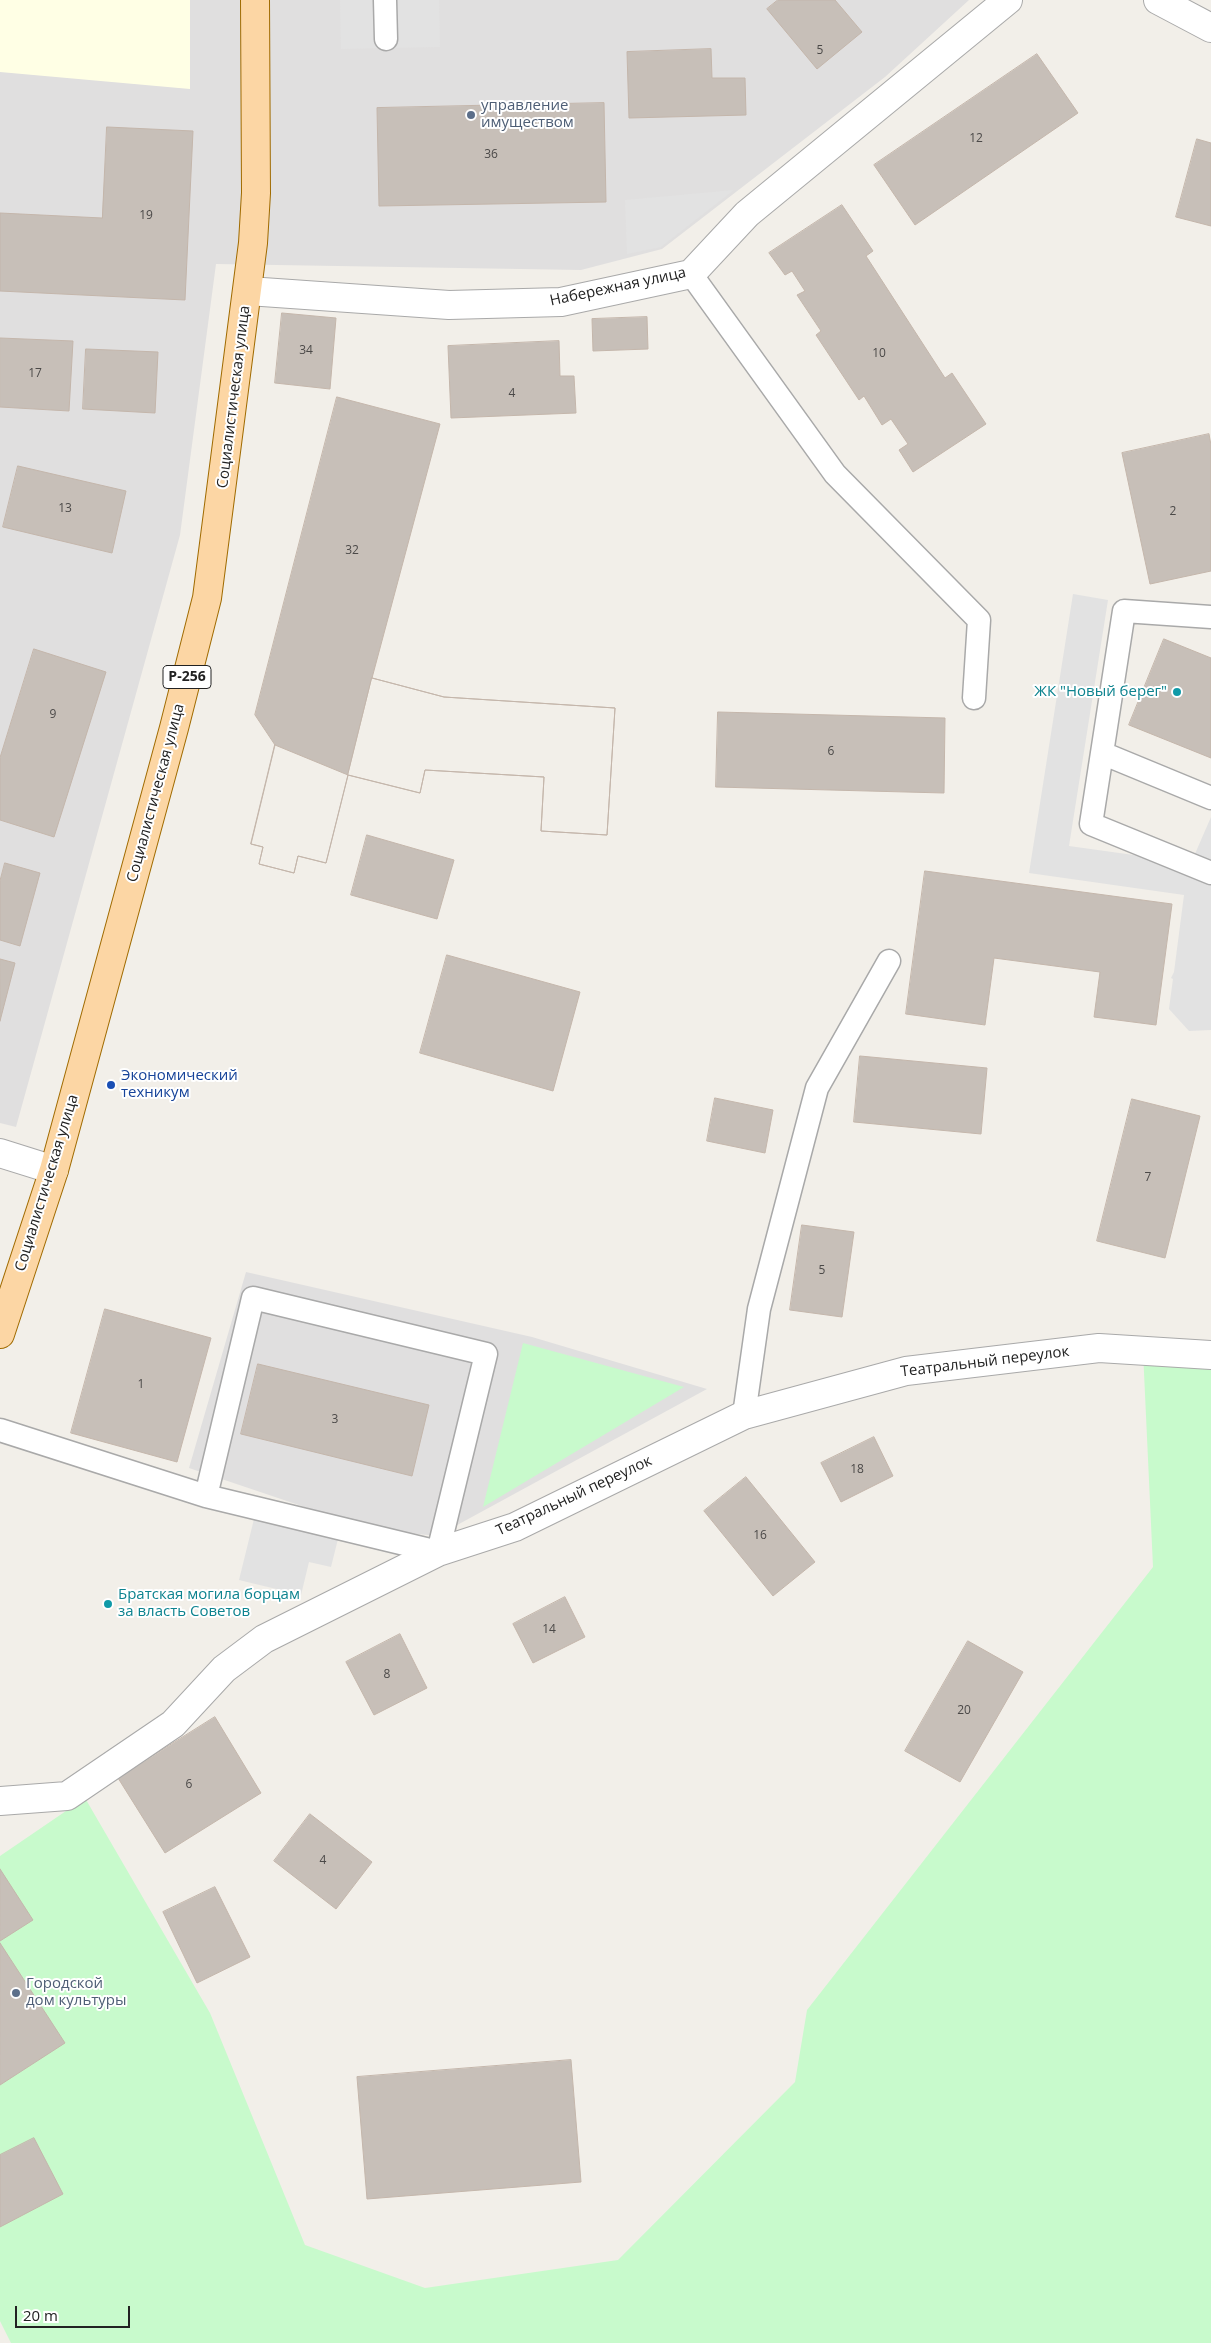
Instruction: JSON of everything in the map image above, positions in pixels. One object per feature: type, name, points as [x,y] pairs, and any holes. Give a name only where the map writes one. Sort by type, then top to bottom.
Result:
[{"type":"main road","name":"Социалистическая улица","points":[[0,1334],[54,1170],[174,728],[207,598],[248,291],[256,193],[255,0]]},
{"type":"street","name":"Набережная улица","points":[[248,291],[449,305],[561,302],[691,274],[747,214],[1008,0]]},
{"type":"street","points":[[1158,0],[1211,28]]},
{"type":"street","points":[[0,1152],[54,1170]]},
{"type":"street","name":"Театральный переулок","points":[[0,1801],[67,1796],[173,1724],[224,1669],[264,1639],[438,1552],[515,1527],[744,1415],[906,1371],[1099,1348],[1211,1355]]},
{"type":"lane","points":[[385,0],[386,40]]},
{"type":"lane","points":[[691,274],[835,474],[979,620],[974,698]]},
{"type":"lane","points":[[1211,617],[1124,611],[1091,824],[1211,872]]},
{"type":"lane","points":[[1102,753],[1211,798]]},
{"type":"lane","points":[[744,1415],[759,1309],[817,1088],[889,961]]},
{"type":"lane","points":[[0,1430],[206,1496],[438,1552],[486,1354],[253,1298],[206,1496]]},
{"type":"shaded area","points":[[0,0],[969,0],[885,77],[662,249],[581,270],[216,264],[180,535],[16,1127],[0,1123]]},
{"type":"shaded area","points":[[0,0],[190,0],[190,89],[0,72]]},
{"type":"shaded area","points":[[340,0],[439,0],[440,47],[341,49]]},
{"type":"shaded area","points":[[734,190],[661,247],[627,254],[625,200]]},
{"type":"shaded area","points":[[1073,594],[1108,600],[1069,846],[1191,863],[1211,817],[1211,1030],[1189,1031],[1169,1009],[1173,979],[1171,978],[1174,972],[1184,895],[1029,873]]},
{"type":"shaded area","points":[[246,1272],[532,1337],[707,1389],[437,1536],[370,1529],[189,1468]]},
{"type":"shaded area","points":[[255,1515],[339,1535],[331,1567],[309,1562],[301,1595],[239,1580]]},
{"type":"green space","points":[[523,1343],[684,1387],[483,1507]]},
{"type":"green space","points":[[1143,1351],[1211,1354],[1211,2343],[11,2343],[0,2321],[0,1856],[85,1798],[210,2013],[305,2245],[425,2288],[618,2260],[795,2082],[807,2010],[1153,1567]]},
{"type":"building","points":[[778,0],[835,0],[862,32],[817,69],[767,9]]},
{"type":"building","points":[[711,49],[712,78],[745,78],[746,115],[629,118],[627,52]]},
{"type":"building","points":[[1037,54],[1078,113],[915,225],[874,165]]},
{"type":"building","points":[[604,103],[606,202],[379,206],[377,108]]},
{"type":"building","points":[[107,127],[193,131],[185,300],[0,291],[0,213],[102,218]]},
{"type":"building","points":[[1197,139],[1211,143],[1211,226],[1176,217]]},
{"type":"building","points":[[842,205],[873,251],[866,256],[945,378],[952,373],[986,424],[913,472],[899,450],[908,444],[891,419],[882,425],[864,396],[859,400],[816,335],[821,331],[797,295],[805,291],[792,271],[785,275],[769,253]]},
{"type":"building","points":[[282,313],[336,318],[330,389],[275,383]]},
{"type":"building","points":[[647,317],[648,349],[593,351],[592,319]]},
{"type":"building","points":[[0,338],[73,341],[69,411],[0,407]]},
{"type":"building","points":[[559,341],[560,376],[574,376],[576,413],[451,418],[448,346]]},
{"type":"building","points":[[86,349],[158,352],[155,413],[83,409]]},
{"type":"building","points":[[337,397],[440,424],[372,678],[444,697],[615,708],[607,835],[541,831],[544,777],[425,770],[420,793],[348,775],[326,863],[298,856],[294,873],[259,864],[263,847],[251,844],[275,745],[255,715]]},
{"type":"building","points":[[1209,434],[1211,445],[1211,571],[1150,584],[1122,453]]},
{"type":"building","points":[[18,466],[126,491],[112,553],[3,527]]},
{"type":"building","name":"ЖК \"Новый берег\"","points":[[1164,639],[1211,658],[1211,758],[1129,725]]},
{"type":"building","points":[[34,649],[106,672],[54,837],[0,820],[0,758]]},
{"type":"building","points":[[372,678],[444,697],[615,708],[607,835],[541,831],[544,777],[425,770],[420,793],[348,775]]},
{"type":"building","points":[[718,712],[945,718],[944,793],[716,787]]},
{"type":"building","points":[[275,745],[348,775],[326,863],[298,856],[294,873],[259,864],[263,847],[251,844]]},
{"type":"building","points":[[367,835],[454,860],[437,919],[351,895]]},
{"type":"building","points":[[5,863],[40,873],[20,946],[0,940],[0,881]]},
{"type":"building","points":[[925,871],[1172,904],[1156,1025],[1094,1017],[1100,972],[994,958],[985,1025],[906,1014]]},
{"type":"building","points":[[447,955],[580,992],[553,1091],[420,1053]]},
{"type":"building","points":[[0,959],[15,963],[0,1021]]},
{"type":"building","points":[[860,1056],[987,1068],[981,1134],[854,1122]]},
{"type":"building","points":[[715,1098],[773,1110],[765,1153],[707,1141]]},
{"type":"building","points":[[1132,1099],[1200,1116],[1165,1258],[1097,1241]]},
{"type":"building","points":[[802,1225],[854,1232],[842,1317],[790,1310]]},
{"type":"building","points":[[105,1309],[211,1338],[177,1462],[71,1433]]},
{"type":"building","points":[[258,1364],[429,1405],[412,1476],[241,1434]]},
{"type":"building","points":[[874,1437],[893,1476],[841,1502],[821,1463]]},
{"type":"building","points":[[746,1477],[815,1562],[773,1596],[704,1511]]},
{"type":"building","points":[[565,1597],[585,1637],[533,1663],[513,1624]]},
{"type":"building","points":[[400,1634],[427,1688],[374,1715],[346,1662]]},
{"type":"building","points":[[968,1641],[1023,1672],[960,1782],[905,1751]]},
{"type":"building","points":[[215,1717],[261,1793],[165,1853],[118,1778]]},
{"type":"building","points":[[310,1814],[372,1862],[336,1909],[274,1861]]},
{"type":"building","name":"Городской дом культуры","points":[[0,1869],[33,1920],[0,1941]]},
{"type":"building","points":[[215,1887],[250,1957],[197,1983],[163,1912]]},
{"type":"building","name":"Городской дом культуры","points":[[0,1943],[65,2043],[0,2085]]},
{"type":"building","points":[[571,2060],[581,2182],[367,2199],[357,2077]]},
{"type":"building","points":[[34,2138],[63,2194],[0,2227],[0,2155]]},
{"type":"place","name":"управление имуществом","points":[[471,115]]},
{"type":"place","name":"ЖК \"Новый берег\"","points":[[1177,692]]},
{"type":"place","name":"Экономический техникум","points":[[111,1085]]},
{"type":"place","name":"Братская могила борцам за власть Советов","points":[[108,1604]]},
{"type":"place","name":"Городской дом культуры","points":[[16,1993]]}]
